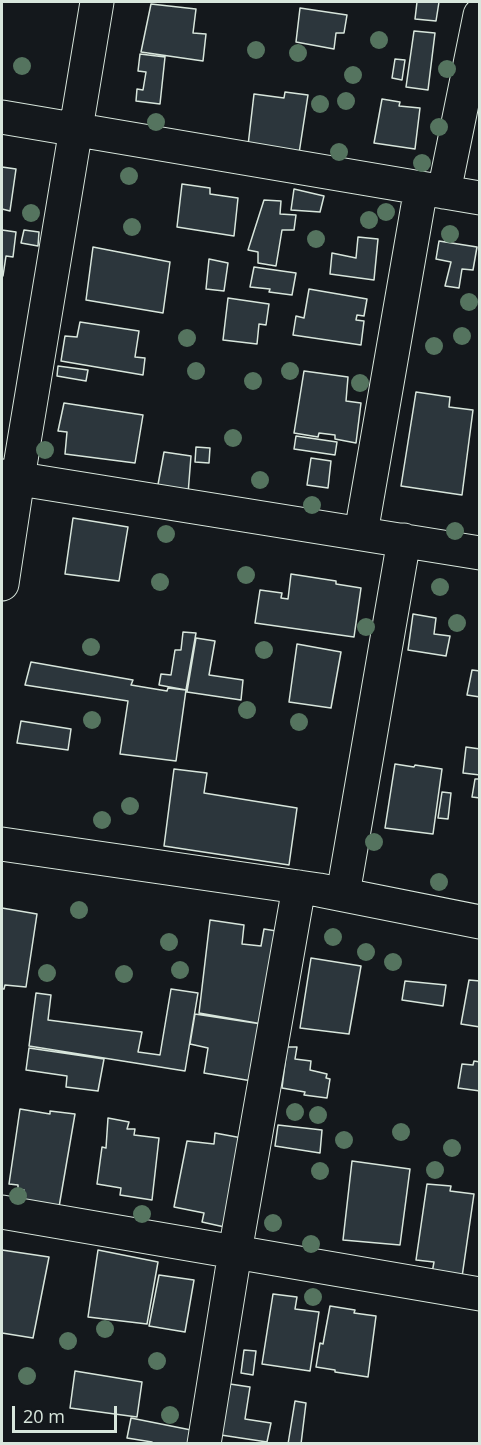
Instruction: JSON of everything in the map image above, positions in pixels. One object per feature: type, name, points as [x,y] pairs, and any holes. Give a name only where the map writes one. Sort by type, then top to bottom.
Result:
[{"type":"street","points":[[2,584],[10,477],[98,2]]},
{"type":"street","points":[[361,533],[432,190],[480,15]]},
{"type":"street","points":[[2,117],[480,198]]},
{"type":"street","points":[[10,477],[480,553]]},
{"type":"street","points":[[343,894],[404,540]]},
{"type":"street","points":[[2,844],[343,894],[480,922]]},
{"type":"street","points":[[204,1443],[299,887]]},
{"type":"street","points":[[2,1212],[480,1294]]},
{"type":"building","points":[[417,2],[439,2],[436,21],[415,19]]},
{"type":"building","points":[[151,4],[196,9],[193,33],[206,34],[203,61],[141,52]]},
{"type":"building","points":[[300,8],[347,15],[344,33],[336,33],[334,49],[296,42]]},
{"type":"building","points":[[414,31],[435,33],[428,90],[406,87]]},
{"type":"building","points":[[140,54],[165,57],[160,104],[136,101],[137,89],[143,90],[146,72],[138,71]]},
{"type":"building","points":[[395,59],[405,60],[402,80],[392,78]]},
{"type":"building","points":[[285,92],[308,95],[298,160],[247,154],[254,94],[284,98]]},
{"type":"building","points":[[382,99],[400,102],[399,106],[420,108],[415,149],[374,143]]},
{"type":"building","points":[[2,167],[16,169],[10,211],[2,209]]},
{"type":"building","points":[[182,184],[210,188],[210,194],[238,198],[234,236],[177,227]]},
{"type":"building","points":[[294,189],[324,196],[320,212],[291,210]]},
{"type":"building","points":[[264,200],[281,201],[280,214],[296,215],[294,230],[282,230],[276,266],[258,263],[258,252],[248,250]]},
{"type":"building","points":[[2,230],[16,232],[13,257],[6,256],[3,276],[2,276]]},
{"type":"building","points":[[24,230],[39,232],[38,246],[21,243]]},
{"type":"building","points":[[358,237],[378,239],[374,280],[330,274],[332,253],[356,258]]},
{"type":"building","points":[[439,241],[477,247],[473,270],[462,269],[459,288],[445,286],[451,262],[436,259]]},
{"type":"building","points":[[93,247],[170,262],[163,313],[86,300]]},
{"type":"building","points":[[209,259],[228,263],[224,291],[206,289]]},
{"type":"building","points":[[254,267],[296,273],[292,295],[250,287]]},
{"type":"building","points":[[309,289],[367,299],[364,316],[357,315],[356,320],[364,321],[361,345],[293,335],[296,316],[304,318]]},
{"type":"building","points":[[228,298],[269,304],[266,325],[259,324],[257,344],[223,340]]},
{"type":"building","points":[[80,322],[139,331],[135,357],[145,358],[143,375],[61,361],[65,336],[77,337]]},
{"type":"building","points":[[58,366],[88,370],[86,381],[57,376]]},
{"type":"building","points":[[304,371],[348,377],[346,401],[361,403],[356,443],[335,439],[335,435],[319,433],[318,437],[294,433]]},
{"type":"building","points":[[416,392],[450,397],[449,407],[473,410],[462,495],[401,486]]},
{"type":"building","points":[[64,403],[143,415],[135,463],[65,454],[67,432],[58,431]]},
{"type":"building","points":[[296,436],[337,442],[335,455],[294,449]]},
{"type":"building","points":[[196,447],[210,448],[209,463],[195,462]]},
{"type":"building","points":[[164,452],[191,456],[188,494],[157,490]]},
{"type":"building","points":[[311,458],[331,461],[328,488],[307,485]]},
{"type":"building","points":[[73,518],[128,527],[119,581],[65,574]]},
{"type":"building","points":[[291,574],[336,581],[336,584],[361,588],[354,637],[255,623],[260,590],[282,593],[281,598],[288,599]]},
{"type":"building","points":[[413,614],[436,618],[434,634],[450,636],[446,656],[408,650]]},
{"type":"building","points":[[183,632],[196,633],[186,690],[159,685],[161,674],[171,675],[175,650],[181,650]]},
{"type":"building","points":[[196,638],[215,641],[209,675],[243,680],[241,700],[187,692]]},
{"type":"building","points":[[297,644],[341,652],[331,708],[289,702]]},
{"type":"building","points":[[31,662],[133,680],[131,685],[167,691],[168,688],[186,690],[176,761],[120,754],[128,701],[25,685]]},
{"type":"building","points":[[472,670],[480,671],[480,697],[467,695]]},
{"type":"building","points":[[21,721],[71,729],[68,750],[17,743]]},
{"type":"building","points":[[466,747],[480,749],[480,775],[463,773]]},
{"type":"building","points":[[395,764],[442,769],[433,834],[385,828]]},
{"type":"building","points":[[174,769],[207,773],[204,793],[297,808],[289,865],[164,846]]},
{"type":"building","points":[[475,779],[480,779],[480,798],[472,797]]},
{"type":"building","points":[[442,792],[451,793],[448,819],[438,818]]},
{"type":"building","points":[[2,908],[37,914],[26,987],[5,985],[2,989]]},
{"type":"building","points":[[210,920],[244,925],[242,944],[261,946],[264,929],[283,932],[268,1025],[199,1013]]},
{"type":"building","points":[[311,958],[361,966],[349,1034],[300,1028]]},
{"type":"building","points":[[469,980],[480,981],[480,1027],[461,1024]]},
{"type":"building","points":[[405,981],[446,985],[443,1006],[402,1000]]},
{"type":"building","points":[[171,989],[198,993],[185,1071],[29,1046],[36,993],[51,995],[48,1020],[142,1032],[138,1052],[160,1055]]},
{"type":"building","points":[[195,1014],[268,1025],[258,1082],[204,1073],[208,1048],[190,1044]]},
{"type":"building","points":[[287,1047],[297,1047],[295,1059],[311,1061],[310,1070],[327,1074],[326,1078],[330,1079],[327,1098],[304,1095],[305,1092],[282,1088]]},
{"type":"building","points":[[29,1048],[104,1059],[98,1091],[66,1087],[67,1076],[26,1070]]},
{"type":"building","points":[[474,1061],[480,1062],[480,1091],[458,1088],[462,1064],[473,1065]]},
{"type":"building","points":[[20,1109],[50,1114],[50,1111],[75,1114],[59,1207],[22,1202],[24,1190],[18,1190],[18,1185],[9,1184]]},
{"type":"building","points":[[108,1118],[129,1122],[127,1129],[135,1129],[134,1135],[159,1138],[152,1200],[120,1195],[121,1188],[97,1184],[102,1147],[106,1148]]},
{"type":"building","points":[[278,1125],[322,1130],[320,1153],[275,1146]]},
{"type":"building","points":[[215,1133],[242,1138],[229,1228],[202,1222],[204,1213],[174,1207],[187,1141],[214,1144]]},
{"type":"building","points":[[352,1161],[410,1169],[400,1245],[343,1240]]},
{"type":"building","points":[[427,1184],[451,1186],[450,1191],[474,1194],[462,1277],[432,1273],[434,1262],[416,1260]]},
{"type":"building","points":[[2,1250],[49,1257],[33,1338],[2,1333]]},
{"type":"building","points":[[98,1250],[158,1262],[147,1324],[88,1317]]},
{"type":"building","points":[[159,1275],[194,1280],[185,1332],[149,1326]]},
{"type":"building","points":[[273,1294],[297,1297],[295,1309],[319,1312],[310,1371],[262,1364]]},
{"type":"building","points":[[330,1306],[376,1316],[368,1377],[316,1367]]},
{"type":"building","points":[[244,1350],[256,1351],[253,1375],[241,1373]]},
{"type":"building","points":[[75,1371],[142,1382],[137,1417],[70,1408]]},
{"type":"building","points":[[230,1384],[250,1387],[245,1419],[271,1423],[267,1442],[221,1435]]},
{"type":"building","points":[[295,1401],[306,1403],[301,1444],[288,1444]]},
{"type":"building","points":[[131,1418],[191,1430],[189,1444],[151,1444],[152,1442],[127,1438]]}]
